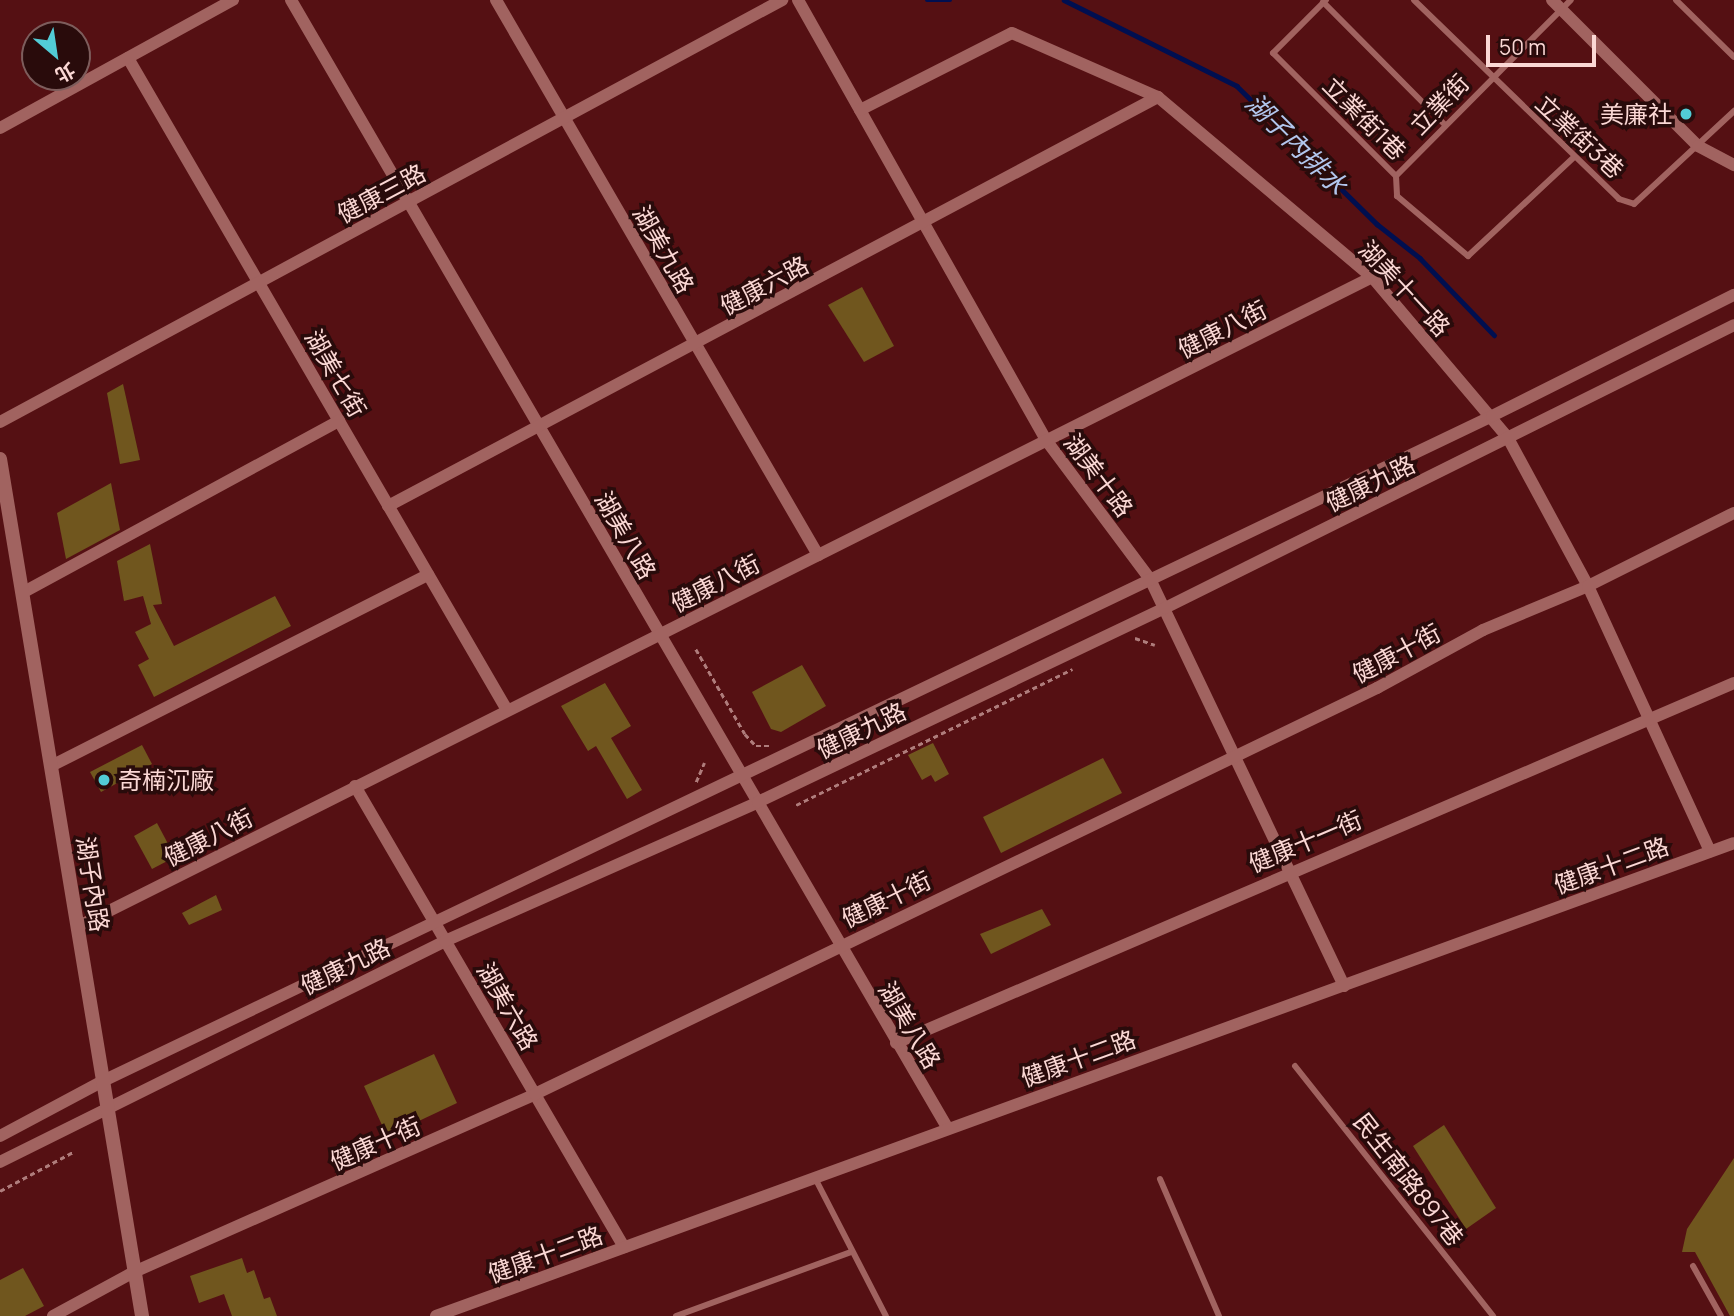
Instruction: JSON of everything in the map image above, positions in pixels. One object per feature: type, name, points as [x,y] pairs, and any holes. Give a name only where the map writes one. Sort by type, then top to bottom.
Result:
[{"type":"street","points":[[0,128],[233,0]]},
{"type":"street","name":"湖美八路","points":[[291,0],[947,1127]]},
{"type":"street","name":"湖美九路","points":[[496,0],[818,555]]},
{"type":"street","name":"健康三路","points":[[0,422],[782,0]]},
{"type":"street","name":"湖美十路","points":[[798,0],[1046,440],[1150,579],[1231,756],[1344,985]]},
{"type":"street","points":[[1562,3],[1698,146],[1734,165]]},
{"type":"street","name":"湖美十一路","points":[[860,110],[1012,33],[1158,97],[1372,277],[1508,438],[1588,586],[1651,717],[1710,851]]},
{"type":"street","name":"湖美七街","points":[[128,58],[507,710]]},
{"type":"street","name":"健康六路","points":[[388,506],[924,225],[1158,97]]},
{"type":"street","name":"健康八街","points":[[77,927],[1372,277]]},
{"type":"street","points":[[0,1136],[103,1081],[1492,416],[1734,295]]},
{"type":"street","name":"健康九路","points":[[0,1162],[107,1105],[445,941],[758,802],[1165,608],[1734,325]]},
{"type":"street","points":[[22,593],[339,421]]},
{"type":"street","name":"湖子內路","points":[[0,459],[142,1316]]},
{"type":"street","name":"健康十街","points":[[53,1316],[134,1272],[535,1094],[839,945],[1377,688],[1483,630],[1588,586],[1734,513]]},
{"type":"street","points":[[51,766],[428,575]]},
{"type":"street","name":"健康十一街","points":[[896,1043],[1287,872],[1734,684]]},
{"type":"street","name":"湖美六路","points":[[355,786],[624,1247]]},
{"type":"street","name":"健康十二路","points":[[436,1316],[947,1127],[1734,843]]},
{"type":"lane","name":"立業街3巷","points":[[1414,0],[1490,79],[1619,199],[1634,204],[1698,146]]},
{"type":"lane","points":[[1676,0],[1734,57]]},
{"type":"lane","points":[[1324,1],[1444,125]]},
{"type":"lane","name":"立業街1巷","points":[[1324,1],[1273,53],[1396,176],[1396,196],[1468,257],[1573,158]]},
{"type":"lane","name":"立業街","points":[[1396,176],[1562,3]]},
{"type":"lane","points":[[1698,146],[1734,111]]},
{"type":"lane","name":"民生南路897巷","points":[[1295,1066],[1493,1316]]},
{"type":"lane","points":[[814,1177],[886,1316]]},
{"type":"lane","points":[[1160,1179],[1219,1316]]},
{"type":"lane","points":[[676,1316],[851,1252]]},
{"type":"lane","points":[[1693,1266],[1721,1316]]},
{"type":"path","points":[[1124,643],[1136,637],[1154,645]]},
{"type":"path","points":[[696,649],[745,734],[756,746],[776,745]]},
{"type":"path","points":[[796,805],[1075,667]]},
{"type":"path","points":[[0,1191],[73,1152]]},
{"type":"building","points":[[862,287],[894,346],[864,362],[828,305]]},
{"type":"building","points":[[123,384],[140,460],[120,464],[107,393]]},
{"type":"building","points":[[111,483],[120,530],[66,559],[57,513]]},
{"type":"building","points":[[150,544],[162,604],[153,605],[174,646],[275,596],[291,626],[154,697],[138,665],[149,659],[135,632],[151,624],[143,596],[124,601],[117,561]]},
{"type":"building","points":[[802,665],[826,706],[781,732],[771,729],[752,692]]},
{"type":"building","points":[[605,683],[631,726],[611,738],[642,790],[627,799],[596,746],[588,751],[561,706]]},
{"type":"building","points":[[933,743],[949,774],[935,782],[931,775],[922,780],[908,755]]},
{"type":"building","points":[[142,745],[152,764],[101,792],[90,772]]},
{"type":"building","points":[[1103,758],[1122,793],[1001,853],[983,817]]},
{"type":"building","points":[[157,823],[175,857],[152,869],[134,836]]},
{"type":"building","points":[[216,895],[222,910],[189,925],[182,913]]},
{"type":"building","points":[[1042,909],[1051,925],[991,954],[980,934]]},
{"type":"building","points":[[434,1054],[457,1103],[387,1136],[364,1086]]},
{"type":"building","points":[[1444,1125],[1496,1208],[1466,1229],[1413,1146]]},
{"type":"building","points":[[1734,1158],[1734,1316],[1730,1316],[1695,1252],[1682,1252],[1687,1229]]},
{"type":"building","points":[[242,1258],[247,1273],[254,1270],[264,1299],[270,1297],[277,1316],[232,1316],[224,1294],[199,1303],[190,1276]]},
{"type":"building","points":[[23,1268],[44,1306],[25,1316],[0,1316],[0,1280]]},
{"type":"waterway","name":"湖子內排水","points":[[927,0],[950,0]]},
{"type":"waterway","name":"湖子內排水","points":[[1064,0],[1237,86],[1377,224],[1420,258],[1494,335]]},
{"type":"place","name":"美廉社","points":[[1686,114]]},
{"type":"place","name":"奇楠沉廠","points":[[104,780]]}]
